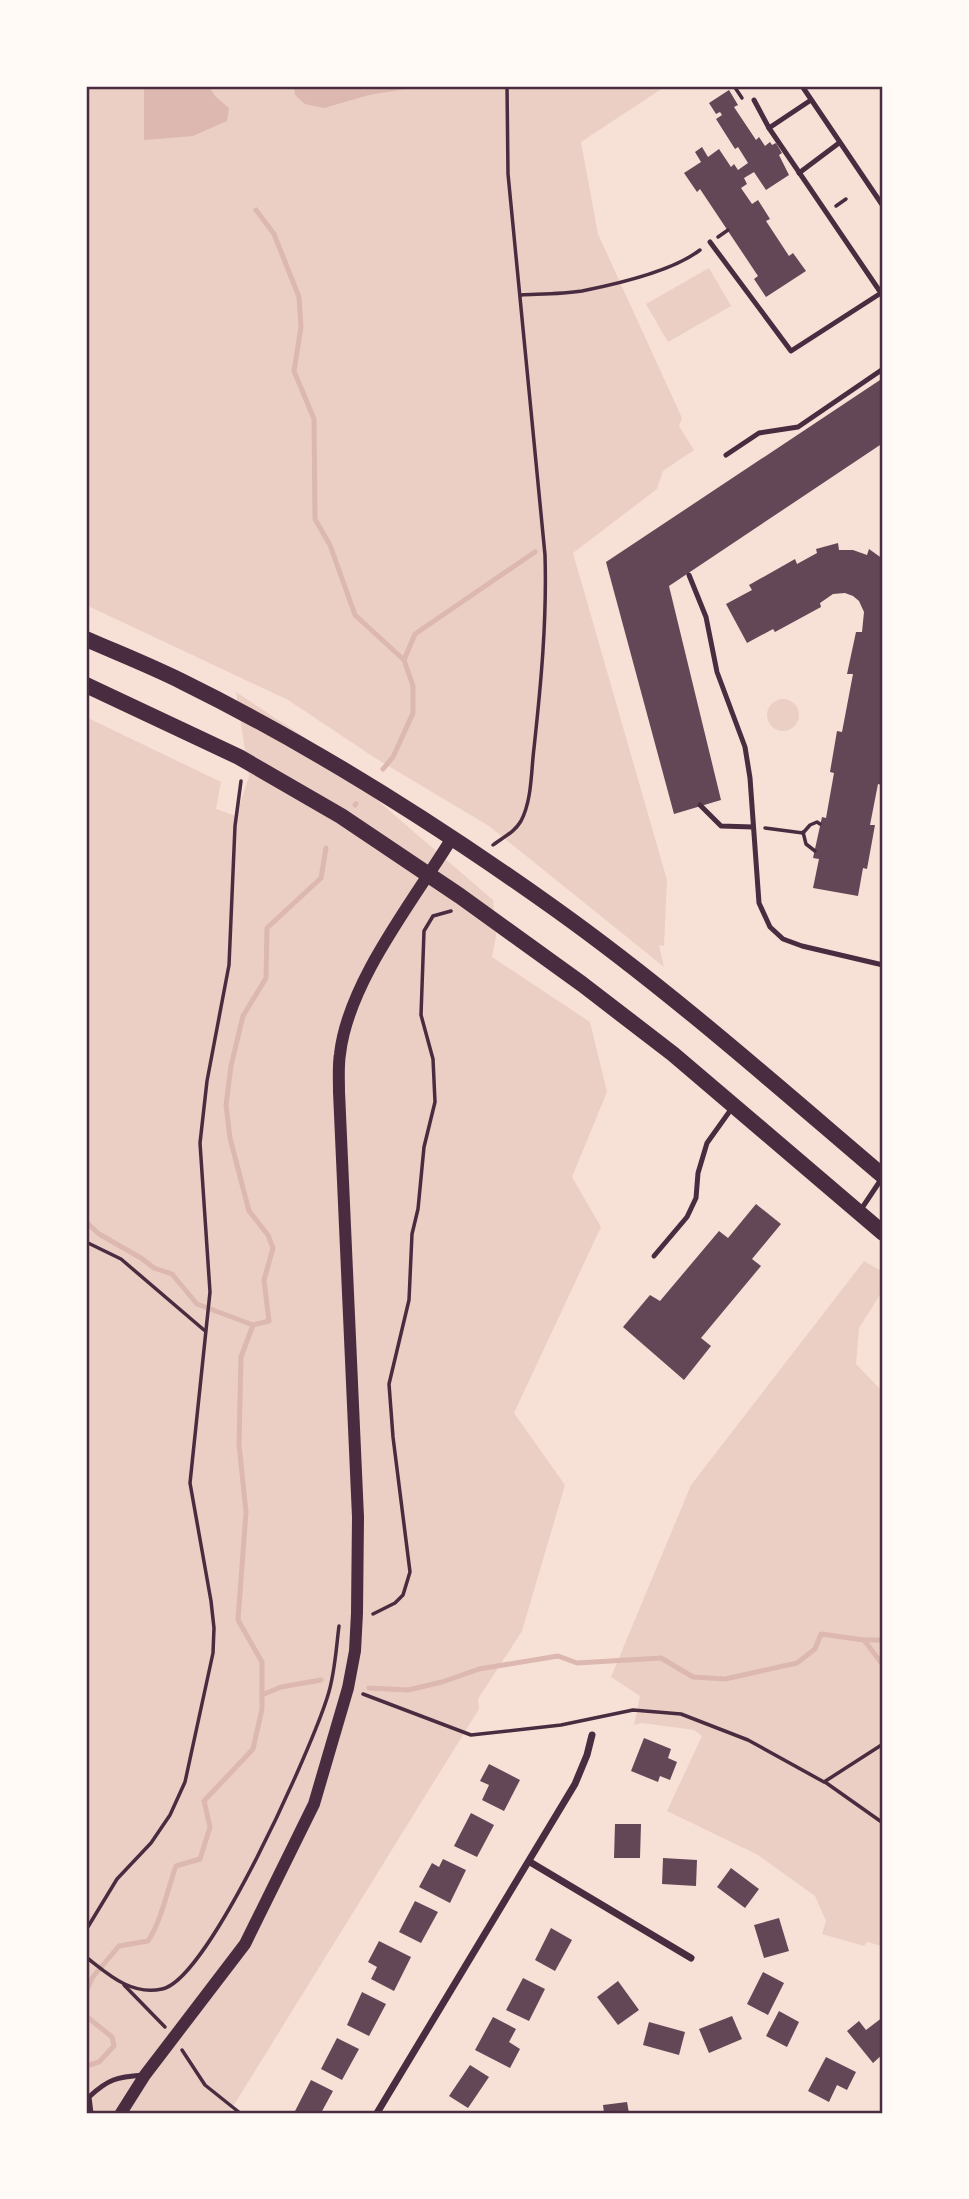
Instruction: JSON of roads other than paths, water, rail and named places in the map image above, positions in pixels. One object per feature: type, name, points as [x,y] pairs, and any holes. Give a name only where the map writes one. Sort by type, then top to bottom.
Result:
[{"type":"main road","points":[[86,639],[182,681],[280,734],[378,790],[452,838],[555,909],[642,974],[883,1176]]},
{"type":"main road","points":[[86,685],[239,757],[341,816],[460,896],[592,991],[673,1054],[883,1233]]},
{"type":"street","points":[[121,2113],[145,2075],[245,1944],[314,1804],[348,1688],[358,1613],[358,1517],[339,1092],[340,1053],[351,1008],[375,958],[452,838]]},
{"type":"street","points":[[377,2113],[575,1784],[592,1735]]},
{"type":"street","points":[[530,1862],[691,1958]]},
{"type":"lane","points":[[802,86],[883,206]]},
{"type":"lane","points":[[709,242],[791,351],[882,293],[769,128],[754,100]]},
{"type":"lane","points":[[769,128],[811,100]]},
{"type":"lane","points":[[799,173],[839,143]]},
{"type":"lane","points":[[726,455],[759,433],[798,427],[883,369]]},
{"type":"lane","points":[[690,575],[706,617],[717,672],[745,747],[750,778],[759,903],[770,927],[783,939],[802,946],[883,965]]},
{"type":"lane","points":[[700,805],[721,826],[753,827]]},
{"type":"lane","points":[[654,1256],[687,1217],[696,1198],[698,1172],[707,1143],[734,1105]]},
{"type":"lane","points":[[860,1212],[883,1176]]},
{"type":"lane","points":[[91,2113],[89,2097],[105,2081],[145,2075]]},
{"type":"waterway","points":[[256,210],[274,234],[299,297],[301,327],[294,371],[314,419],[315,519],[330,545],[355,615],[404,660],[413,686],[413,713],[393,757],[383,769]]},
{"type":"waterway","points":[[404,660],[415,634],[535,552]]},
{"type":"waterway","points":[[86,1992],[92,1978],[119,1946],[148,1941],[161,1914],[176,1866],[200,1859],[210,1827],[204,1801],[253,1749],[262,1709],[262,1662],[238,1620],[246,1512],[239,1444],[241,1357],[253,1325],[269,1321],[264,1280],[273,1248],[268,1235],[249,1211],[230,1138],[226,1105],[231,1066],[243,1016],[266,978],[267,928],[321,878],[326,848]]},
{"type":"waterway","points":[[86,1222],[99,1234],[154,1268],[172,1274],[197,1304],[253,1325]]},
{"type":"waterway","points":[[369,1688],[408,1690],[479,1669],[558,1656],[577,1663],[661,1658],[693,1677],[725,1679],[797,1663],[815,1649],[821,1634],[883,1640]]},
{"type":"waterway","points":[[864,1640],[883,1665]]},
{"type":"waterway","points":[[262,1695],[281,1687],[321,1680]]},
{"type":"waterway","points":[[86,2016],[112,2037],[114,2046],[99,2062],[86,2066]]}]
